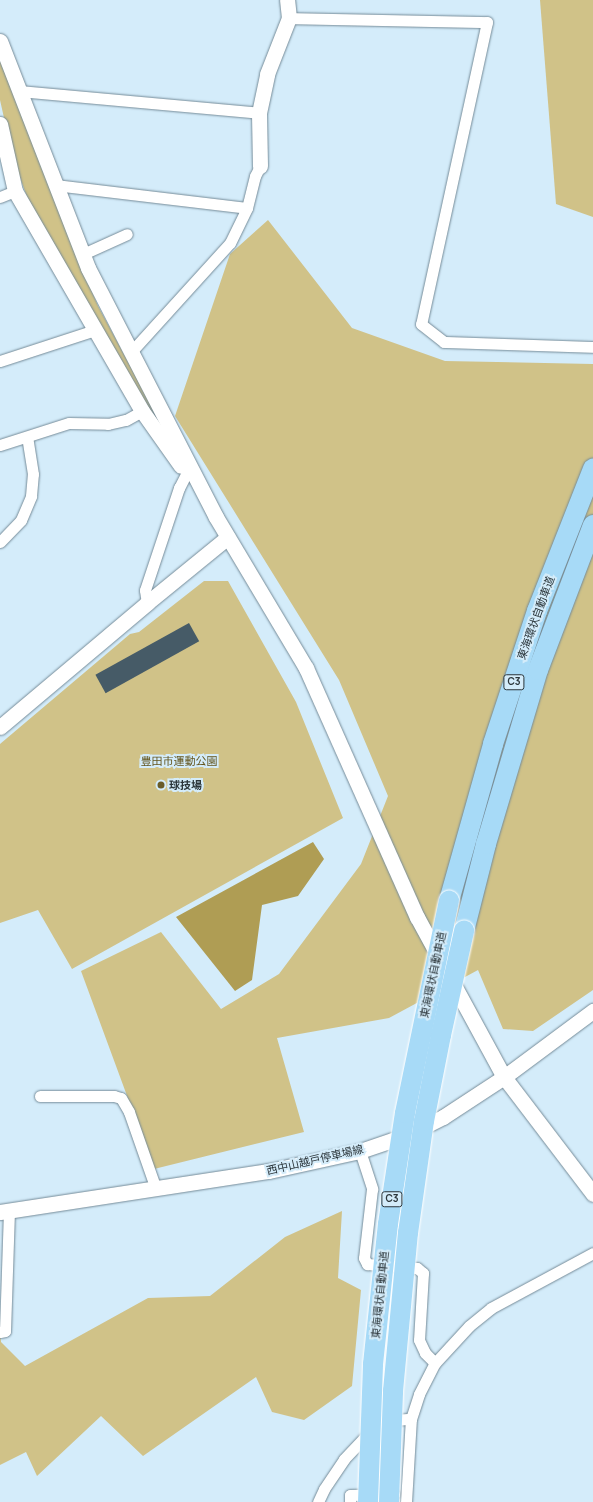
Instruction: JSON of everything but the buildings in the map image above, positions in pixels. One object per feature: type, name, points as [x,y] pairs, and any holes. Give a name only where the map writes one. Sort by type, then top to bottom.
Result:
[{"type":"highway","name":"東海環状自動車道","points":[[368,1502],[373,1364],[388,1224],[405,1113],[449,901],[493,744],[530,633],[593,469]]},
{"type":"highway","name":"東海環状自動車道","points":[[401,1499],[393,1390],[408,1233],[424,1121],[464,931],[486,844],[538,670],[593,525]]},
{"type":"street","points":[[131,352],[230,243],[247,208],[260,166],[259,113],[267,74],[289,18],[286,0]]},
{"type":"street","points":[[289,18],[487,22],[421,324],[444,342],[593,347]]},
{"type":"street","points":[[0,41],[88,268],[216,517],[306,668],[417,917],[504,1077],[593,1194]]},
{"type":"street","points":[[19,91],[259,113]]},
{"type":"street","points":[[0,124],[15,191],[142,411],[216,517]]},
{"type":"street","points":[[55,184],[247,208]]},
{"type":"street","points":[[0,197],[15,191]]},
{"type":"street","points":[[83,254],[127,234]]},
{"type":"street","points":[[0,361],[95,330]]},
{"type":"street","points":[[0,445],[69,423],[108,424],[126,420],[142,411]]},
{"type":"street","points":[[0,542],[21,520],[30,496],[33,474],[27,437]]},
{"type":"street","points":[[147,603],[145,590],[179,488],[186,474]]},
{"type":"street","points":[[0,727],[228,537]]},
{"type":"street","name":"西中山越戸停車場線","points":[[4,1211],[269,1171],[360,1152],[407,1135],[443,1117],[504,1077],[593,1011]]},
{"type":"street","points":[[40,1096],[114,1096],[121,1098],[129,1112],[156,1189]]},
{"type":"street","points":[[360,1152],[372,1189],[364,1258],[367,1264],[417,1268],[423,1273],[419,1340],[425,1353],[435,1363]]},
{"type":"street","points":[[0,1332],[5,1331],[4,1211]]},
{"type":"street","points":[[350,1502],[350,1495],[401,1499],[411,1419],[422,1387],[435,1363],[469,1326],[491,1308],[593,1253]]},
{"type":"street","points":[[318,1502],[324,1489],[344,1459],[380,1421],[411,1419]]},
{"type":"green space","points":[[540,0],[593,0],[593,217],[556,204]]},
{"type":"green space","points":[[0,53],[58,209],[98,306],[176,451],[137,389],[27,197],[13,158],[0,100]]},
{"type":"green space","points":[[268,220],[352,328],[445,361],[593,364],[593,990],[533,1031],[503,1029],[478,970],[389,1018],[277,1038],[304,1132],[154,1169],[81,971],[161,932],[221,1009],[279,974],[361,864],[388,796],[339,680],[175,416],[230,254]]},
{"type":"green space","name":"豊田市運動公園","points":[[204,581],[228,581],[296,702],[343,818],[72,969],[38,910],[0,923],[0,744],[130,634],[139,632]]},
{"type":"green space","points":[[342,1211],[338,1278],[361,1290],[352,1386],[304,1420],[272,1412],[256,1377],[143,1456],[101,1416],[37,1476],[26,1452],[0,1465],[0,1329],[1,1342],[25,1366],[148,1298],[210,1296],[285,1237]]},
{"type":"shaded area","points":[[313,842],[324,859],[298,896],[262,905],[252,980],[235,991],[176,917]]},
{"type":"place","name":"球技場","points":[[161,785]]}]
